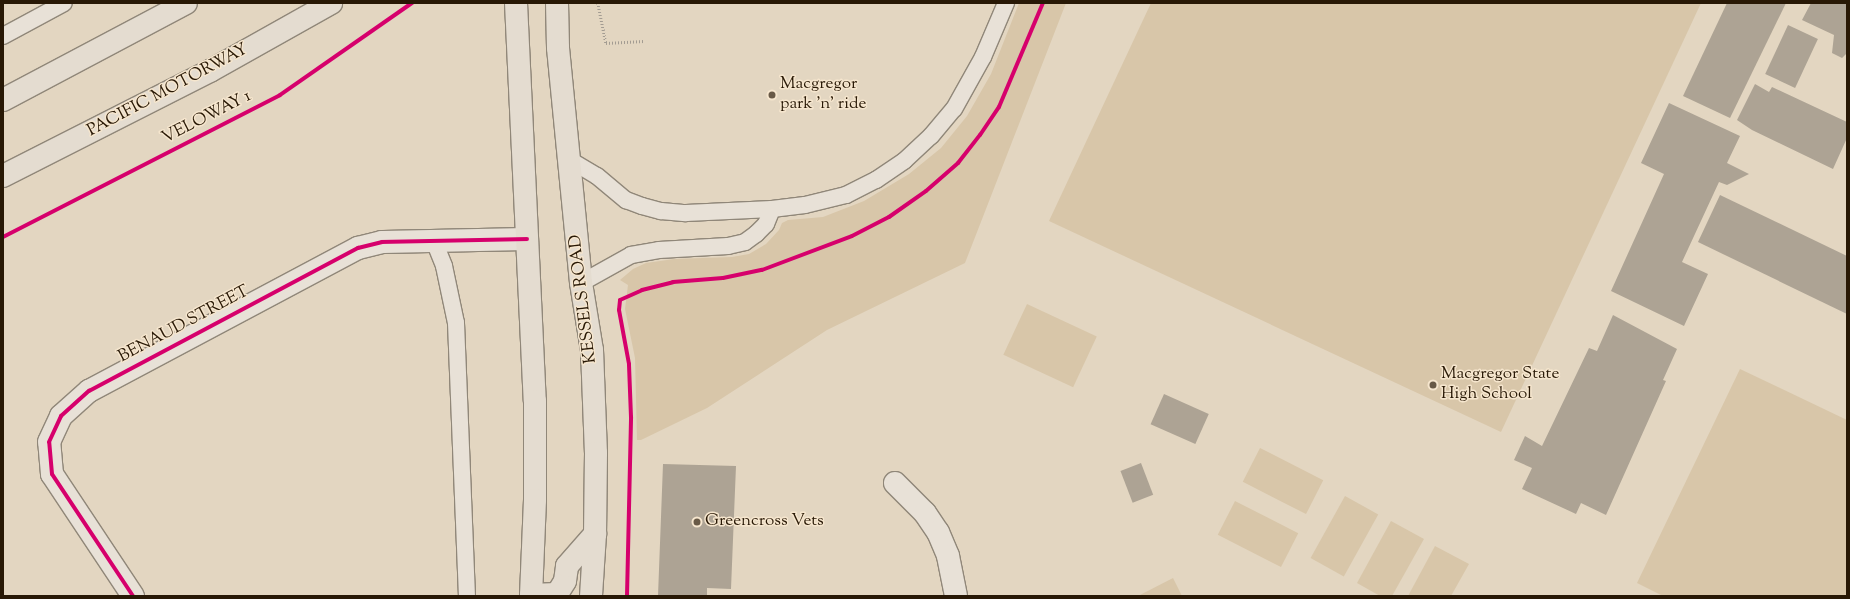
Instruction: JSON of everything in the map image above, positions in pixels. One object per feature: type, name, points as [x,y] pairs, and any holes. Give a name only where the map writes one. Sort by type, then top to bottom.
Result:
[{"type":"highway","points":[[3,100],[186,3]]},
{"type":"highway","name":"PACIFIC MOTORWAY","points":[[3,176],[210,71],[331,3]]},
{"type":"highway","points":[[516,3],[535,401],[535,500],[531,595],[557,594],[565,581],[567,566],[595,534]]},
{"type":"highway","name":"KESSELS ROAD","points":[[557,3],[558,48],[581,283],[592,350],[596,453],[595,534],[591,596]]},
{"type":"street","name":"BENAUD STREET","points":[[133,596],[52,474],[49,442],[61,416],[89,391],[358,248],[382,242],[490,241],[527,239]]},
{"type":"street","points":[[895,483],[925,513],[938,532],[948,556],[956,596]]},
{"type":"lane","points":[[3,36],[64,3]]},
{"type":"lane","points":[[570,160],[597,176],[626,200],[661,211],[686,213],[772,209],[805,205],[846,195],[876,180],[904,161],[931,136],[954,109],[983,57],[1006,3]]},
{"type":"lane","points":[[581,283],[631,255],[659,250],[728,246],[745,242],[766,224],[772,209]]},
{"type":"lane","points":[[434,241],[444,266],[456,324],[467,596]]},
{"type":"path","points":[[598,3],[606,43],[644,41]]},
{"type":"shaded area","points":[[1019,3],[1066,3],[965,263],[827,330],[707,408],[641,440],[637,440],[635,358],[625,309],[628,285],[620,280],[633,269],[646,263],[674,259],[732,257],[749,254],[766,244],[779,230],[782,223],[788,220],[823,217],[864,201],[909,174],[941,148],[967,116],[991,74]]},
{"type":"shaded area","points":[[1151,3],[1701,3],[1501,432],[1049,221]]},
{"type":"shaded area","points":[[1027,304],[1097,337],[1073,387],[1003,355]]},
{"type":"shaded area","points":[[1740,369],[1847,420],[1847,596],[1663,596],[1637,583]]},
{"type":"shaded area","points":[[1260,448],[1323,480],[1306,514],[1243,482]]},
{"type":"shaded area","points":[[1345,496],[1378,514],[1344,577],[1311,558]]},
{"type":"shaded area","points":[[1235,501],[1298,533],[1281,567],[1218,535]]},
{"type":"shaded area","points":[[1391,521],[1424,539],[1392,596],[1380,596],[1357,583]]},
{"type":"shaded area","points":[[1435,546],[1469,564],[1451,596],[1408,596]]},
{"type":"shaded area","points":[[1173,578],[1182,596],[1138,596]]},
{"type":"building","points":[[1727,3],[1786,3],[1730,118],[1683,96]]},
{"type":"building","points":[[1811,3],[1847,3],[1847,53],[1842,58],[1832,53],[1834,35],[1802,20]]},
{"type":"building","points":[[1788,25],[1818,39],[1795,88],[1765,74]]},
{"type":"building","points":[[1755,84],[1769,92],[1772,87],[1847,122],[1847,138],[1833,169],[1752,130],[1737,120]]},
{"type":"building","points":[[1669,103],[1740,136],[1727,163],[1749,174],[1727,185],[1719,182],[1682,262],[1708,274],[1684,326],[1611,291],[1664,174],[1641,163]]},
{"type":"building","points":[[1720,195],[1847,256],[1847,314],[1698,242]]},
{"type":"building","points":[[1613,315],[1677,349],[1663,380],[1666,381],[1606,515],[1581,503],[1576,514],[1522,489],[1532,468],[1514,460],[1525,436],[1542,446],[1589,348],[1597,351]]},
{"type":"building","points":[[1164,394],[1209,414],[1195,444],[1151,424]]},
{"type":"building","points":[[1141,463],[1153,495],[1133,503],[1120,471]]},
{"type":"building","name":"Greencross Vets","points":[[663,464],[736,466],[731,589],[707,588],[707,596],[658,596]]},
{"type":"cycle path","name":"VELOWAY 1","points":[[3,237],[280,95],[412,3]]},
{"type":"cycle path","points":[[627,596],[631,417],[629,364],[619,310],[620,300],[642,290],[673,282],[723,278],[762,270],[852,236],[889,217],[926,191],[958,163],[980,135],[999,107],[1043,3]]},
{"type":"cycle path","points":[[133,596],[52,474],[49,442],[61,416],[89,391],[358,248],[382,242],[527,239]]},
{"type":"place","name":"Macgregor park 'n' ride","points":[[772,95]]},
{"type":"place","name":"Macgregor State High School","points":[[1433,385]]},
{"type":"place","name":"Greencross Vets","points":[[697,522]]}]
